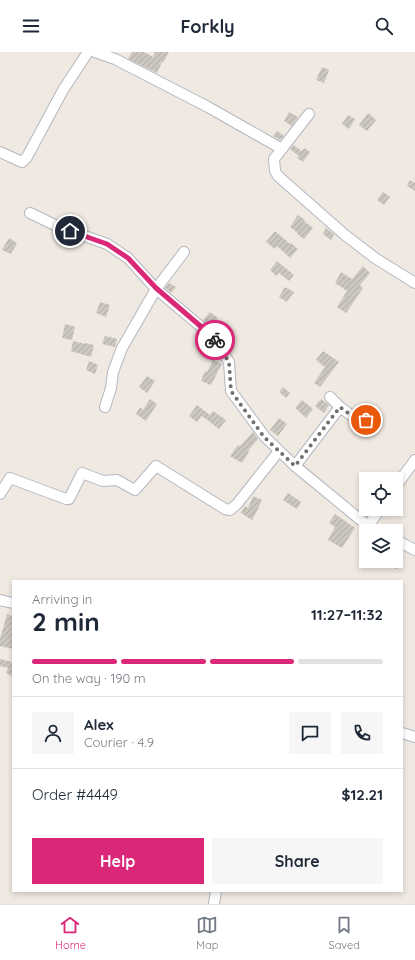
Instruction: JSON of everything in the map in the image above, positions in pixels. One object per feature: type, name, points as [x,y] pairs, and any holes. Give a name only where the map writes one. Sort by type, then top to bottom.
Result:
[{"type":"street","points":[[0,152],[22,162],[27,157],[63,90],[88,52]]},
{"type":"street","points":[[95,52],[115,59],[208,107],[282,149]]},
{"type":"street","points":[[309,114],[274,159],[275,171],[278,176],[345,235],[375,258],[415,283]]},
{"type":"street","points":[[30,213],[57,226],[107,244],[128,258],[156,288],[212,336],[229,362],[231,391],[264,437],[295,466],[366,524]]},
{"type":"street","points":[[105,407],[111,388],[113,372],[122,348],[156,288],[184,252]]},
{"type":"street","points":[[330,397],[340,407],[360,422],[366,420]]},
{"type":"street","points":[[295,466],[340,407]]},
{"type":"street","points":[[0,494],[10,478],[66,499],[69,498],[82,473],[103,481],[117,480],[135,490],[156,466],[225,509],[230,510],[279,451]]},
{"type":"street","points":[[403,476],[415,460]]},
{"type":"street","points":[[403,544],[415,550]]},
{"type":"street","points":[[0,600],[12,603]]},
{"type":"street","points":[[403,733],[414,735]]},
{"type":"street","points":[[214,904],[216,892]]},
{"type":"building","points":[[132,52],[144,52],[153,57],[155,52],[169,52],[157,73],[128,59]]},
{"type":"building","points":[[322,67],[329,70],[324,83],[316,80]]},
{"type":"building","points":[[289,112],[298,117],[292,126],[284,121]]},
{"type":"building","points":[[368,113],[376,120],[367,131],[359,125]]},
{"type":"building","points":[[348,115],[355,119],[349,129],[342,124]]},
{"type":"building","points":[[277,131],[284,136],[280,140],[273,136]]},
{"type":"building","points":[[293,145],[302,151],[304,148],[310,152],[303,162],[297,158],[299,156],[290,149]]},
{"type":"building","points":[[410,180],[415,183],[415,191],[407,186]]},
{"type":"building","points":[[383,192],[390,197],[384,205],[377,200]]},
{"type":"building","points":[[298,215],[313,228],[304,239],[290,227]]},
{"type":"building","points":[[326,228],[334,234],[331,240],[323,234]]},
{"type":"building","points":[[275,231],[298,249],[290,258],[277,246],[275,249],[266,242]]},
{"type":"building","points":[[9,238],[17,243],[11,254],[2,250]]},
{"type":"building","points":[[277,261],[294,275],[289,281],[279,273],[276,276],[270,270]]},
{"type":"building","points":[[363,266],[370,273],[360,285],[363,288],[346,313],[337,307],[347,291],[335,283],[341,272],[352,279]]},
{"type":"building","points":[[169,283],[176,287],[171,293],[165,288]]},
{"type":"building","points":[[285,287],[294,292],[287,302],[279,297]]},
{"type":"building","points":[[100,302],[110,305],[106,317],[96,313]]},
{"type":"building","points":[[210,312],[218,318],[210,326],[203,320]]},
{"type":"building","points":[[65,324],[75,327],[72,340],[62,338]]},
{"type":"building","points":[[223,334],[229,339],[225,344],[221,337]]},
{"type":"building","points":[[105,336],[117,339],[115,347],[102,344]]},
{"type":"building","points":[[73,341],[94,345],[91,357],[71,351]]},
{"type":"building","points":[[323,351],[339,362],[320,387],[314,383],[325,367],[316,360]]},
{"type":"building","points":[[213,360],[222,364],[211,385],[201,381],[205,371],[207,372]]},
{"type":"building","points":[[89,361],[98,365],[95,374],[86,370]]},
{"type":"building","points":[[147,376],[155,381],[147,393],[139,387]]},
{"type":"building","points":[[283,387],[290,393],[286,398],[279,392]]},
{"type":"building","points":[[150,399],[157,404],[146,421],[136,414],[140,407],[143,410]]},
{"type":"building","points":[[321,399],[329,405],[324,413],[315,406]]},
{"type":"building","points":[[302,400],[313,409],[306,418],[295,408]]},
{"type":"building","points":[[197,405],[210,415],[213,411],[226,420],[219,429],[202,416],[197,422],[189,416]]},
{"type":"building","points":[[279,418],[287,424],[278,436],[270,430]]},
{"type":"building","points":[[253,432],[258,439],[248,451],[249,452],[242,463],[230,456],[238,445],[240,446]]},
{"type":"building","points":[[288,493],[301,502],[297,509],[283,500]]},
{"type":"building","points":[[253,496],[262,500],[252,520],[241,513],[245,506],[248,508]]},
{"type":"building","points":[[335,514],[355,528],[342,548],[328,540],[335,527],[329,523]]},
{"type":"building","points":[[7,614],[12,616],[12,649],[0,646],[0,639]]},
{"type":"building","points":[[0,659],[12,662],[12,676],[6,673],[8,668],[0,666]]},
{"type":"way so far","points":[[215,340],[229,362],[231,391],[264,437],[295,466],[340,407],[360,422],[366,420]]},
{"type":"route","points":[[70,231],[107,244],[128,258],[156,288],[215,340]]}]
